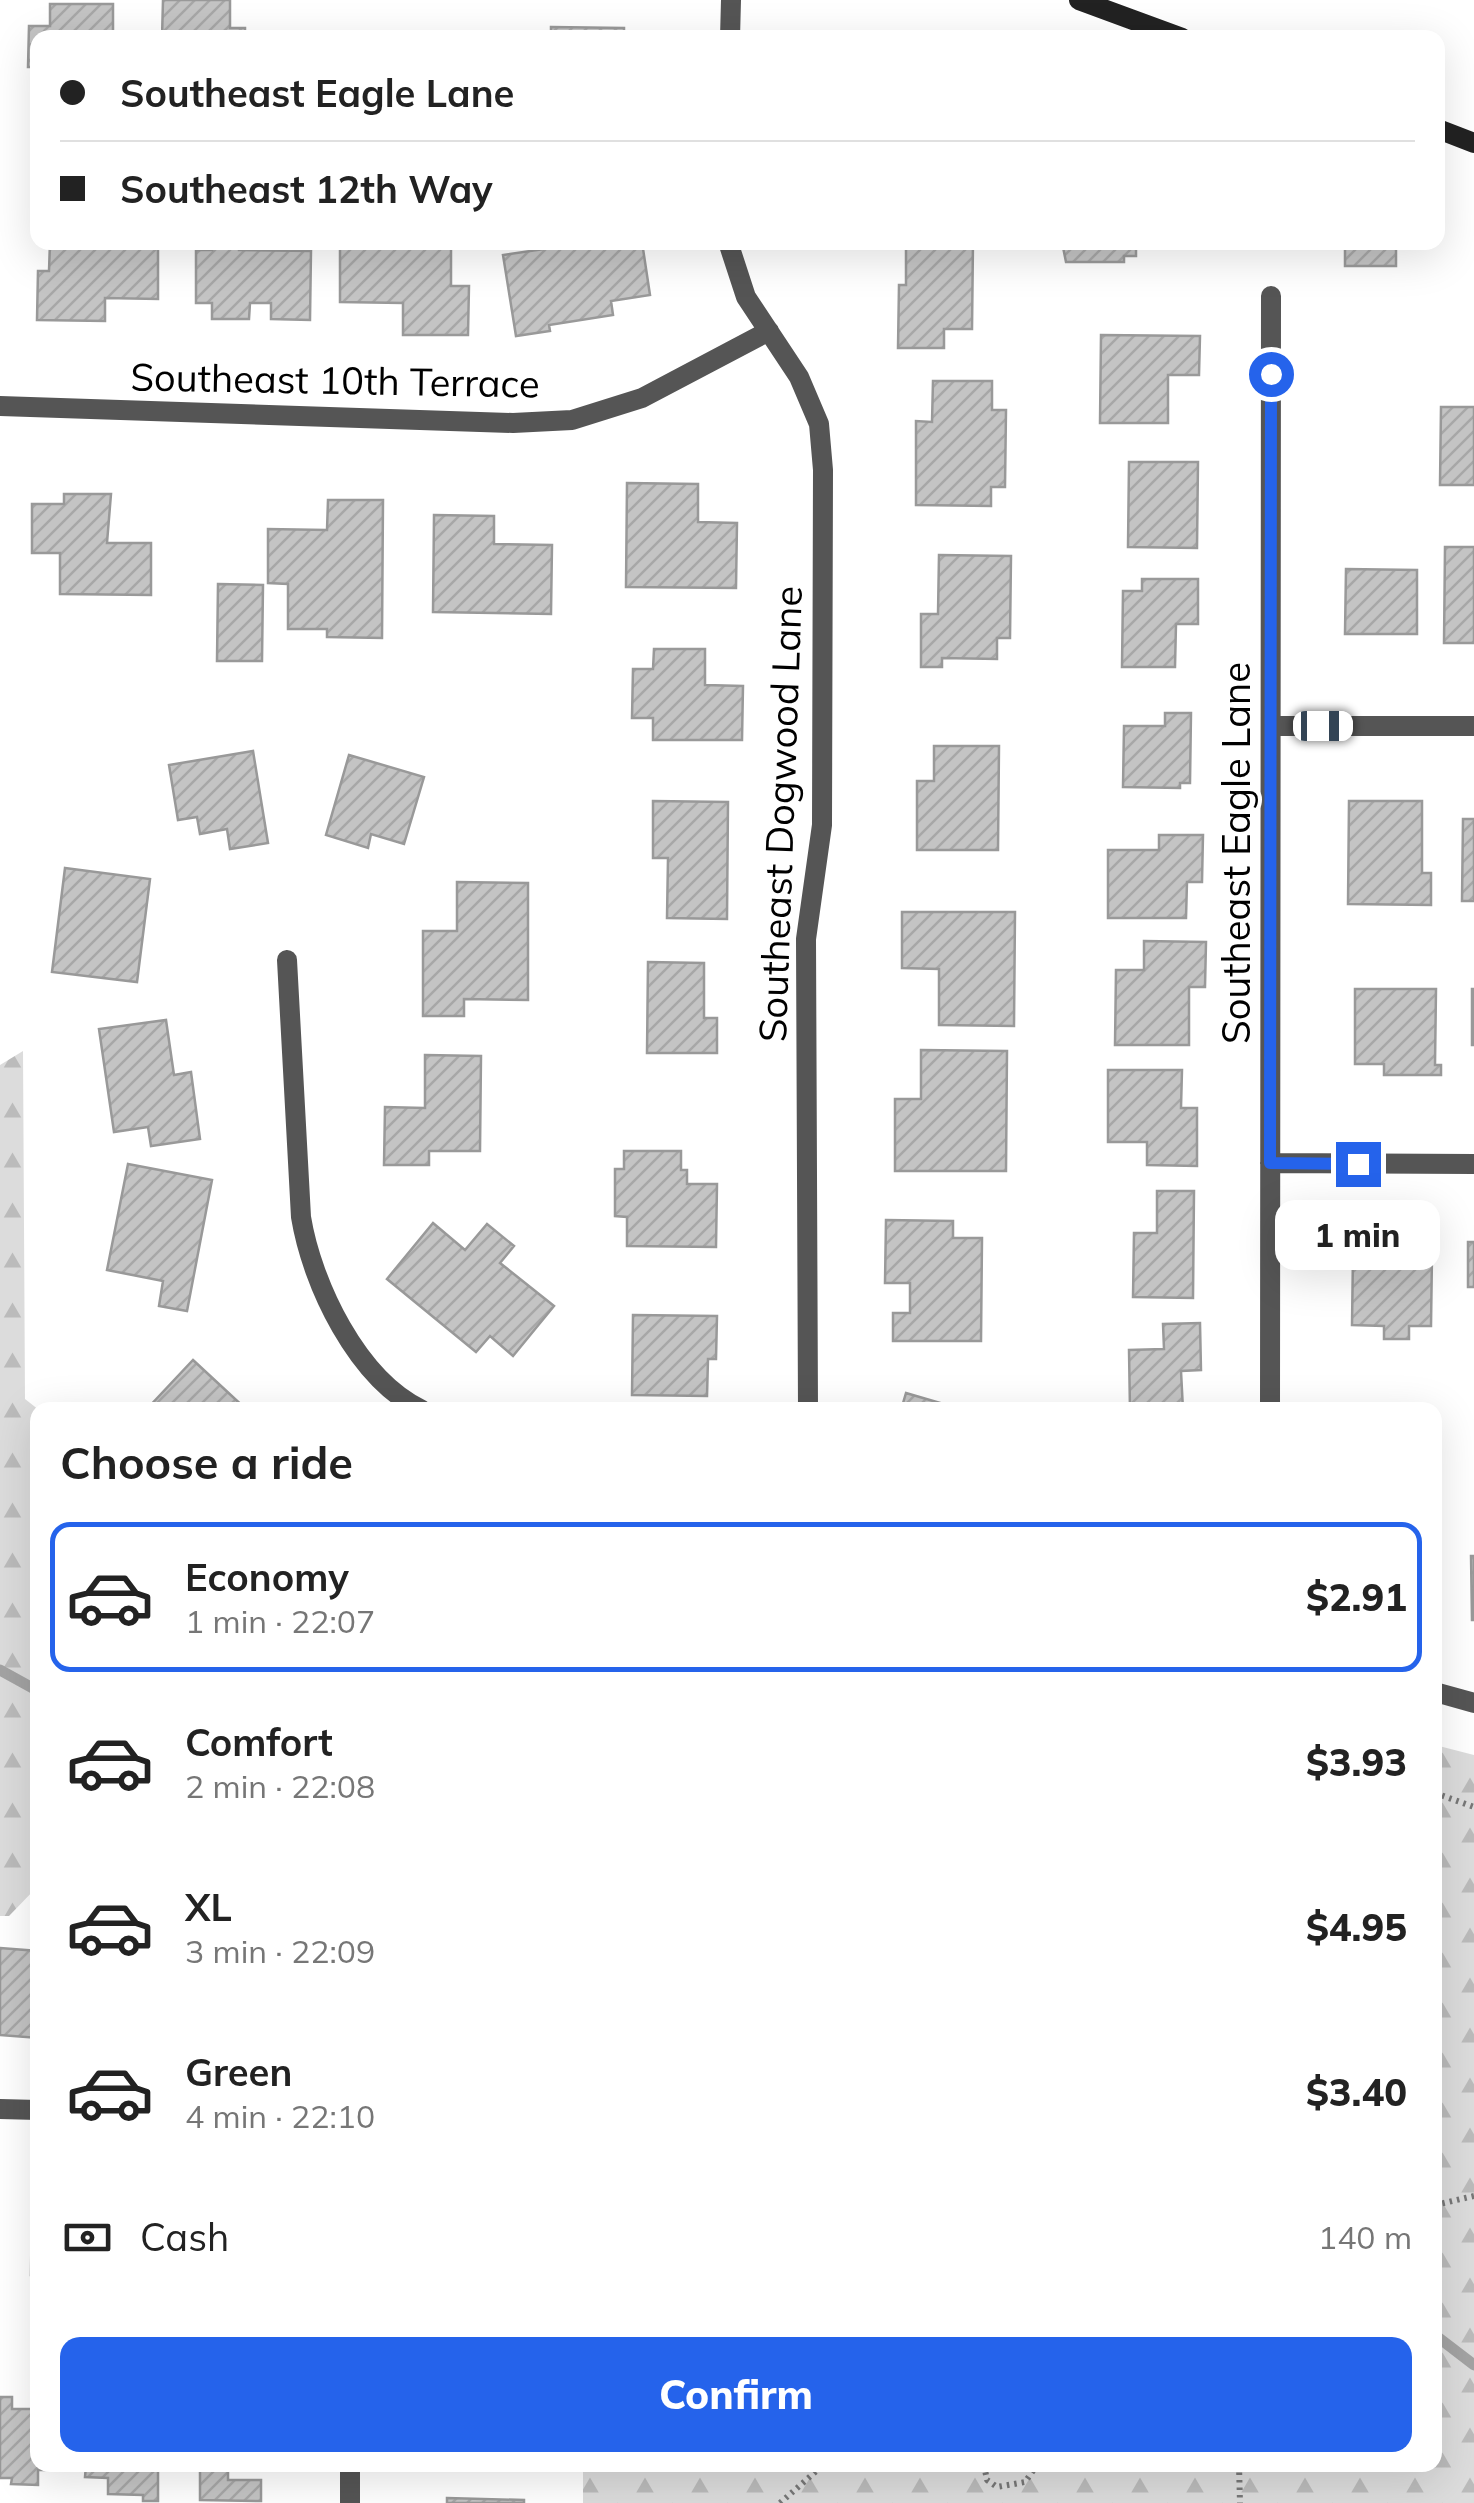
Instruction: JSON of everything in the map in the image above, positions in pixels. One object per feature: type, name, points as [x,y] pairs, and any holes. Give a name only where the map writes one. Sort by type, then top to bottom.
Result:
[{"type":"main road","points":[[1080,0],[1161,30]]},
{"type":"main road","points":[[1445,132],[1474,142]]},
{"type":"street","points":[[730,30],[731,0]]},
{"type":"street","name":"Southeast Dogwood Lane","points":[[731,250],[746,297],[799,377],[818,424],[823,470],[822,825],[806,939],[808,1402]]},
{"type":"street","name":"Southeast Eagle Lane","points":[[1270,1402],[1271,296]]},
{"type":"street","name":"Southeast 10th Terrace","points":[[0,406],[513,424],[572,420],[642,398],[768,331]]},
{"type":"street","points":[[1271,726],[1474,726]]},
{"type":"street","points":[[287,960],[306,1248],[327,1299],[373,1373],[406,1402]]},
{"type":"street","points":[[1270,1163],[1474,1164]]},
{"type":"street","points":[[1442,1694],[1474,1703]]},
{"type":"street","points":[[0,2109],[30,2110]]},
{"type":"street","points":[[350,2472],[350,2503]]},
{"type":"path","points":[[1442,1795],[1474,1807]]},
{"type":"path","points":[[1442,2203],[1474,2196]]},
{"type":"path","points":[[780,2503],[815,2472]]},
{"type":"path","points":[[985,2472],[987,2480],[998,2487],[1025,2482],[1032,2472]]},
{"type":"path","points":[[1238,2472],[1240,2503]]},
{"type":"green space","points":[[23,1051],[25,1399],[30,1403],[30,1894],[9,1916],[0,1916],[0,1065]]},
{"type":"green space","points":[[1442,1747],[1474,1755],[1474,2503],[583,2503],[583,2472],[1442,2472]]},
{"type":"building","points":[[163,0],[230,0],[230,28],[245,28],[245,30],[162,30]]},
{"type":"building","points":[[50,4],[113,4],[113,30],[30,30],[28,67],[29,26],[50,26]]},
{"type":"building","points":[[551,27],[624,28],[624,30]]},
{"type":"building","points":[[50,250],[158,250],[158,299],[105,298],[105,321],[37,320],[38,271],[49,271]]},
{"type":"building","points":[[196,250],[311,251],[310,320],[271,319],[271,303],[250,303],[249,319],[212,319],[212,303],[196,303]]},
{"type":"building","points":[[340,250],[451,250],[451,286],[469,286],[468,335],[403,335],[403,303],[340,302]]},
{"type":"building","points":[[537,250],[643,250],[650,295],[611,301],[613,315],[549,325],[550,331],[516,336],[503,255]]},
{"type":"building","points":[[906,250],[973,250],[972,329],[944,329],[944,348],[898,348],[899,285],[906,285]]},
{"type":"building","points":[[1064,250],[1136,250],[1136,256],[1124,256],[1124,262],[1066,262]]},
{"type":"building","points":[[1345,250],[1396,250],[1396,266],[1345,266]]},
{"type":"building","points":[[1101,335],[1200,336],[1199,375],[1168,375],[1168,423],[1100,423]]},
{"type":"building","points":[[933,381],[992,381],[992,410],[1006,410],[1005,487],[991,487],[991,506],[916,505],[916,421],[932,422]]},
{"type":"building","points":[[1441,407],[1474,407],[1474,485],[1440,485]]},
{"type":"building","points":[[1129,462],[1198,462],[1197,548],[1128,547]]},
{"type":"building","points":[[627,483],[698,484],[698,522],[737,523],[736,588],[626,587]]},
{"type":"building","points":[[64,494],[111,494],[107,543],[151,543],[151,595],[60,594],[60,553],[32,553],[32,504],[64,504]]},
{"type":"building","points":[[328,500],[383,500],[382,638],[327,637],[327,629],[288,629],[288,584],[268,583],[268,529],[327,530]]},
{"type":"building","points":[[434,515],[494,516],[494,544],[552,545],[551,614],[433,612]]},
{"type":"building","points":[[1445,547],[1474,547],[1474,643],[1444,643]]},
{"type":"building","points":[[939,555],[1011,556],[1010,638],[997,638],[997,659],[942,658],[942,667],[921,667],[921,614],[938,614]]},
{"type":"building","points":[[1346,569],[1417,570],[1417,634],[1345,634]]},
{"type":"building","points":[[1142,579],[1198,579],[1198,624],[1176,624],[1175,667],[1122,667],[1123,591],[1142,591]]},
{"type":"building","points":[[218,584],[263,585],[262,661],[217,661]]},
{"type":"building","points":[[654,649],[705,649],[705,685],[743,686],[742,740],[653,740],[653,718],[632,718],[633,669],[653,669]]},
{"type":"building","points":[[1165,713],[1191,713],[1190,783],[1180,783],[1180,788],[1123,787],[1124,726],[1165,726]]},
{"type":"building","points":[[934,746],[999,746],[998,850],[917,850],[917,781],[934,781]]},
{"type":"building","points":[[253,751],[268,843],[230,849],[227,829],[200,834],[197,817],[178,820],[169,765]]},
{"type":"building","points":[[349,755],[424,777],[404,844],[371,834],[368,848],[326,835]]},
{"type":"building","points":[[653,801],[728,802],[727,919],[667,918],[668,858],[653,858]]},
{"type":"building","points":[[1349,801],[1422,801],[1422,873],[1431,873],[1431,905],[1348,904]]},
{"type":"building","points":[[1463,819],[1474,819],[1474,901],[1462,901]]},
{"type":"building","points":[[1159,835],[1203,835],[1202,882],[1187,882],[1186,918],[1108,918],[1108,850],[1159,850]]},
{"type":"building","points":[[65,868],[150,879],[137,982],[52,972]]},
{"type":"building","points":[[457,882],[528,883],[528,1000],[464,999],[464,1016],[423,1016],[423,931],[457,931]]},
{"type":"building","points":[[902,912],[1015,912],[1014,1026],[939,1025],[939,969],[902,968]]},
{"type":"building","points":[[1144,941],[1206,942],[1205,987],[1189,987],[1189,1045],[1115,1045],[1116,970],[1144,970]]},
{"type":"building","points":[[648,962],[704,963],[704,1018],[717,1018],[717,1053],[647,1053]]},
{"type":"building","points":[[1355,989],[1436,989],[1435,1065],[1441,1065],[1441,1075],[1384,1075],[1384,1064],[1355,1064]]},
{"type":"building","points":[[1474,989],[1474,1045],[1472,1045]]},
{"type":"building","points":[[166,1020],[174,1075],[191,1072],[200,1139],[151,1146],[148,1127],[114,1132],[99,1029]]},
{"type":"building","points":[[921,1050],[1007,1051],[1006,1171],[895,1171],[895,1099],[921,1099]]},
{"type":"building","points":[[425,1055],[481,1056],[480,1151],[429,1151],[429,1165],[384,1165],[385,1107],[425,1108]]},
{"type":"building","points":[[1108,1070],[1182,1070],[1181,1108],[1197,1108],[1197,1166],[1147,1165],[1147,1142],[1108,1142]]},
{"type":"building","points":[[624,1151],[681,1151],[681,1170],[687,1170],[687,1184],[717,1184],[716,1247],[627,1246],[627,1217],[615,1216],[615,1169],[624,1169]]},
{"type":"building","points":[[128,1164],[212,1180],[187,1311],[159,1306],[163,1281],[107,1270]]},
{"type":"building","points":[[1157,1191],[1194,1191],[1193,1298],[1133,1297],[1134,1233],[1157,1233]]},
{"type":"building","points":[[886,1220],[953,1221],[953,1238],[982,1238],[981,1341],[893,1341],[893,1313],[910,1313],[910,1283],[885,1283]]},
{"type":"building","points":[[433,1223],[465,1250],[487,1224],[514,1246],[500,1263],[554,1306],[513,1356],[490,1336],[476,1352],[387,1279]]},
{"type":"building","points":[[1383,1240],[1424,1240],[1424,1254],[1432,1254],[1431,1326],[1409,1326],[1409,1339],[1384,1339],[1384,1326],[1352,1325],[1353,1254],[1383,1254]]},
{"type":"building","points":[[1468,1242],[1474,1242],[1474,1287],[1468,1287]]},
{"type":"building","points":[[633,1315],[717,1316],[716,1359],[708,1359],[707,1396],[632,1395]]},
{"type":"building","points":[[1200,1323],[1201,1370],[1181,1371],[1183,1402],[1130,1402],[1129,1350],[1164,1349],[1163,1324]]},
{"type":"building","points":[[193,1360],[238,1402],[154,1402]]},
{"type":"building","points":[[906,1393],[937,1402],[903,1402]]},
{"type":"building","points":[[1474,1556],[1474,1620],[1472,1620]]},
{"type":"building","points":[[0,1948],[30,1950],[30,2037],[0,2035]]},
{"type":"building","points":[[0,2397],[12,2397],[12,2409],[30,2409],[30,2472],[38,2472],[38,2485],[11,2484],[12,2478],[0,2478]]},
{"type":"building","points":[[85,2472],[158,2472],[158,2501],[143,2501],[143,2495],[108,2494],[108,2478],[85,2477]]},
{"type":"building","points":[[200,2472],[228,2472],[228,2480],[261,2480],[261,2501],[200,2500]]},
{"type":"building","points":[[447,2498],[524,2500],[524,2503],[447,2503]]},
{"type":"waterway","points":[[0,1670],[30,1687]]},
{"type":"waterway","points":[[1442,2340],[1474,2365]]},
{"type":"route","points":[[1271,374],[1270,1163],[1358,1164]]}]
